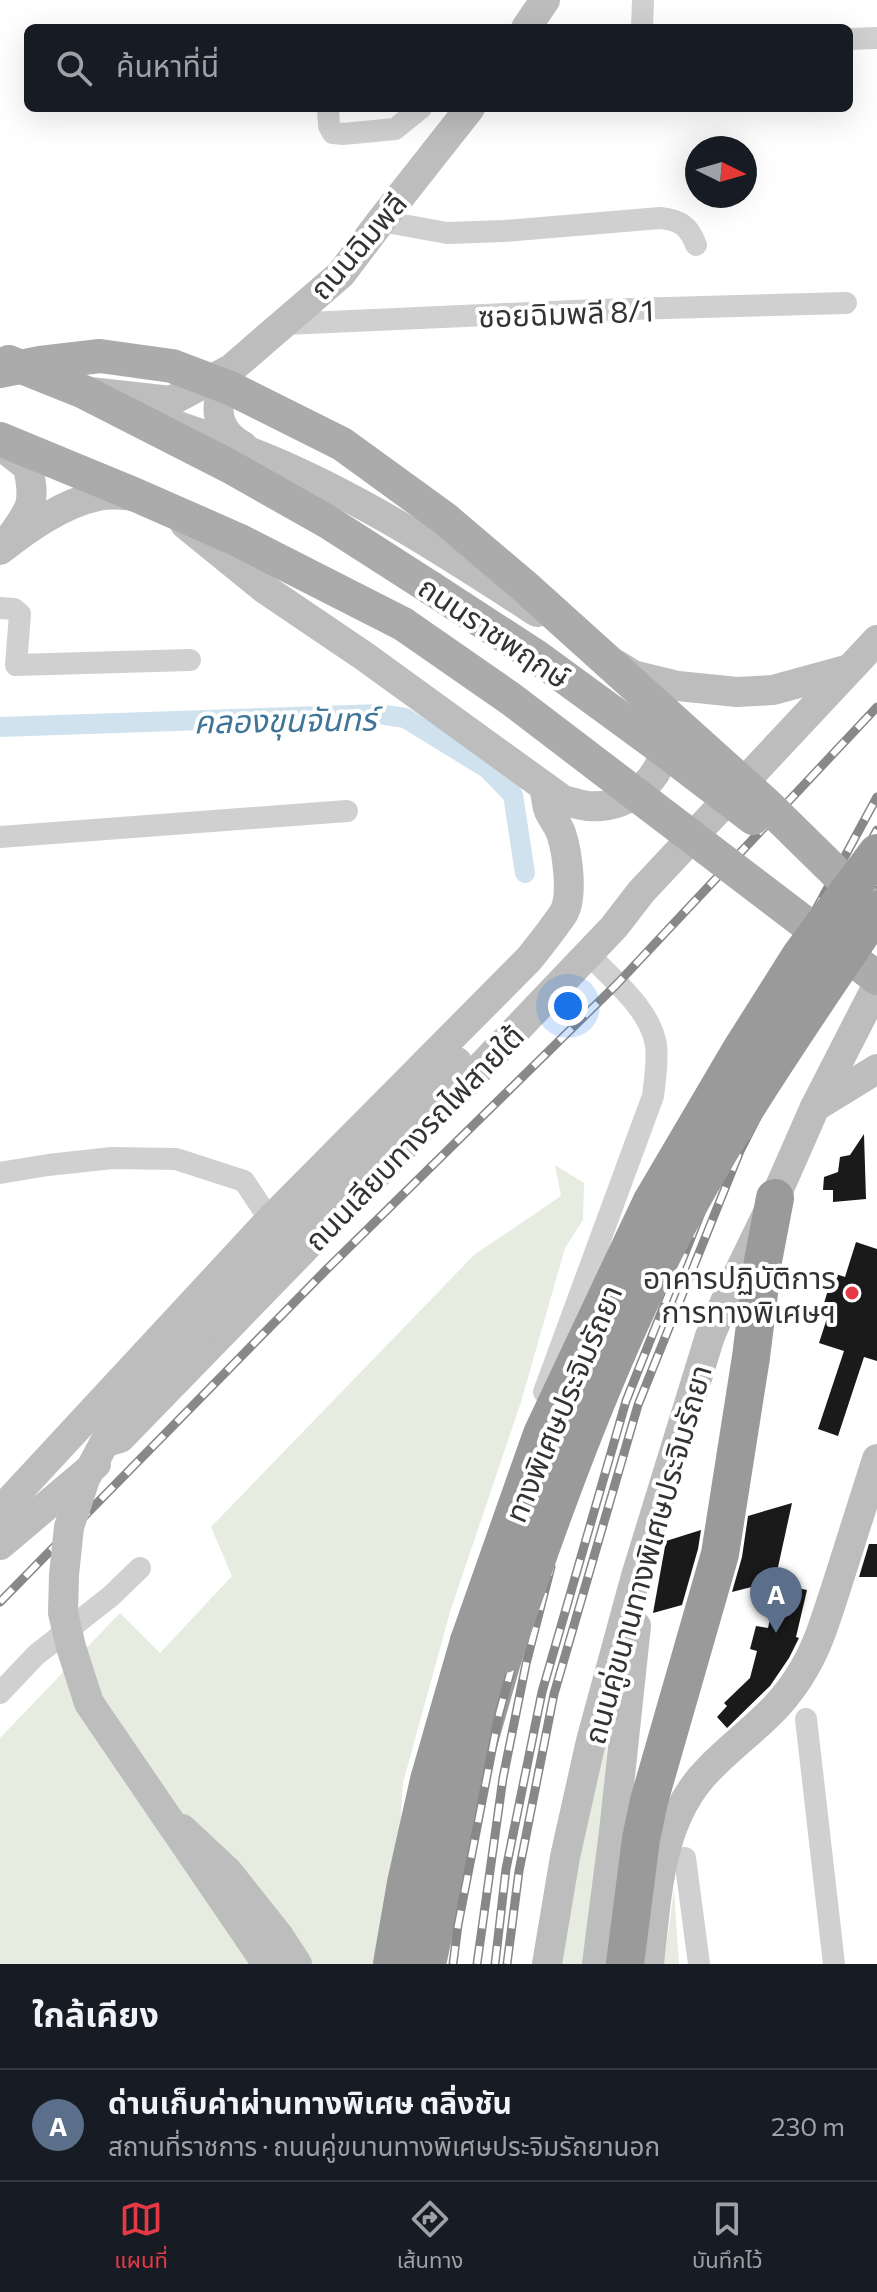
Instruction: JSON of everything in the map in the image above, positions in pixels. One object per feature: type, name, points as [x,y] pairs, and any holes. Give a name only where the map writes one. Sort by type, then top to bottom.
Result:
[{"type":"highway","name":"ทางพิเศษประจิมรัถยา","points":[[392,1964],[429,1780],[469,1641],[542,1434],[651,1203],[801,955],[877,853]]},
{"type":"highway","name":"ทางพิเศษประจิมรัถยา","points":[[427,1964],[463,1797],[504,1654],[552,1513],[607,1376],[650,1280],[705,1176],[775,1061],[877,913]]},
{"type":"highway","points":[[625,1964],[649,1801],[720,1554],[775,1198]]},
{"type":"main road","points":[[529,24],[545,0]]},
{"type":"main road","name":"ถนนฉิมพลี","points":[[84,392],[171,401],[231,369],[341,274],[467,112]]},
{"type":"main road","points":[[0,371],[100,356],[172,366],[230,388],[342,444],[444,518],[523,585],[766,804],[877,913]]},
{"type":"main road","name":"ถนนราชพฤกษ์","points":[[0,358],[269,459],[445,552],[648,687],[666,717],[668,740],[662,763],[650,782],[631,797],[609,805],[586,806],[563,800],[377,665],[265,589],[151,502]]},
{"type":"main road","points":[[231,369],[222,386],[220,426],[232,440],[269,459]]},
{"type":"main road","name":"ถนนราชพฤกษ์","points":[[84,392],[328,522],[537,657],[877,913]]},
{"type":"main road","points":[[0,442],[28,467],[33,491],[29,511],[2,548]]},
{"type":"main road","name":"ถนนราชพฤกษ์","points":[[0,442],[238,540],[403,624],[511,699],[877,978]]},
{"type":"main road","points":[[2,548],[81,500],[102,495],[151,502]]},
{"type":"main road","name":"ถนนราชพฤกษ์","points":[[633,675],[678,686],[737,692],[773,690],[806,683],[867,649]]},
{"type":"main road","name":"ถนนเลียบทางรถไฟสายใต้","points":[[87,1435],[112,1441],[120,1438],[614,927],[641,892],[867,649]]},
{"type":"main road","points":[[507,1012],[556,943],[565,923],[569,887],[568,855],[548,808],[544,786]]},
{"type":"main road","points":[[267,1964],[89,1703],[63,1613],[69,1527],[85,1479],[108,1436],[132,1403],[457,1062],[602,920],[641,892]]},
{"type":"main road","name":"ถนนเลียบทางรถไฟสายใต้","points":[[0,1511],[87,1435],[270,1220],[529,959],[565,912]]},
{"type":"main road","name":"ถนนคู่ขนานทางพิเศษประจิมรัถยา","points":[[547,1964],[565,1857],[591,1741],[636,1576],[710,1336],[815,1107],[877,986]]},
{"type":"main road","points":[[815,1107],[877,1069]]},
{"type":"main road","name":"ถนนเลียบทางรถไฟสายใต้","points":[[0,1545],[102,1460],[106,1448],[87,1435]]},
{"type":"main road","points":[[649,1964],[659,1880],[674,1821],[686,1798],[706,1772],[770,1715],[806,1665],[821,1634],[877,1459]]},
{"type":"main road","points":[[597,1964],[636,1636],[636,1576]]},
{"type":"main road","points":[[163,1811],[228,1872],[297,1964]]},
{"type":"street","points":[[642,24],[643,0]]},
{"type":"street","points":[[853,39],[877,38]]},
{"type":"street","points":[[328,112],[333,133],[343,134],[395,129],[416,112]]},
{"type":"street","points":[[381,221],[447,233],[660,218],[683,224],[691,232],[696,245]]},
{"type":"street","name":"ซอยฉิมพลี 8/1","points":[[285,324],[846,303]]},
{"type":"street","points":[[0,608],[14,609],[20,614],[16,665],[190,660]]},
{"type":"street","points":[[0,837],[347,811]]},
{"type":"street","points":[[378,1964],[443,1686],[476,1578],[653,1096],[656,1044],[648,1022],[640,1006],[588,953]]},
{"type":"street","points":[[0,1173],[112,1158],[176,1159],[244,1181],[270,1220]]},
{"type":"street","points":[[0,1693],[36,1655],[111,1596],[140,1568]]},
{"type":"street","points":[[806,1719],[834,1964]]},
{"type":"street","points":[[685,1858],[699,1964]]},
{"type":"shaded area","points":[[555,1165],[584,1183],[583,1220],[565,1248],[521,1402],[450,1612],[403,1783],[399,1845],[376,1964],[0,1964],[0,1738],[120,1613],[160,1653],[232,1576],[211,1527],[474,1255],[561,1196]]},
{"type":"shaded area","points":[[610,1710],[600,1843],[608,1964],[560,1964],[568,1899]]},
{"type":"shaded area","points":[[674,1889],[679,1964],[664,1964]]},
{"type":"building","points":[[864,1134],[866,1199],[833,1202],[833,1190],[823,1190],[824,1177],[838,1172],[840,1157],[850,1155]]},
{"type":"building","name":"อาคารปฏิบัติการ การทางพิเศษฯ","points":[[856,1242],[877,1249],[877,1361],[864,1357],[838,1436],[818,1429],[844,1351],[819,1343],[829,1312],[822,1310],[833,1273],[845,1277]]},
{"type":"building","points":[[792,1503],[775,1581],[732,1592],[742,1557],[748,1516]]},
{"type":"building","points":[[701,1530],[682,1605],[653,1613],[666,1541]]},
{"type":"building","points":[[869,1544],[877,1544],[877,1577],[859,1577]]},
{"type":"building","points":[[778,1584],[807,1590],[796,1637],[799,1638],[770,1686],[727,1728],[717,1717],[727,1706],[724,1703],[750,1678],[757,1651],[750,1649],[756,1626],[768,1628]]},
{"type":"waterway","name":"คลองขุนจันทร์","points":[[0,727],[379,714],[405,718],[488,769],[513,795],[525,873]]},
{"type":"railway","points":[[0,1602],[324,1272],[617,984],[877,707]]},
{"type":"railway","points":[[453,1964],[499,1714],[549,1530],[625,1301],[709,1117],[877,797]]},
{"type":"railway","points":[[562,1525],[688,1193],[758,1046],[877,830]]},
{"type":"railway","points":[[495,1964],[506,1869],[542,1692],[626,1401],[728,1145],[831,941],[877,866]]},
{"type":"railway","points":[[507,1964],[519,1871],[554,1694],[638,1405],[740,1151],[843,947],[877,890]]},
{"type":"railway","points":[[477,1964],[503,1778],[526,1664],[551,1567]]},
{"type":"place","name":"อาคารปฏิบัติการ การทางพิเศษฯ","points":[[852,1293]]},
{"type":"place","name":"ด่านเก็บค่าผ่านทางพิเศษ ตลิ่งชัน","points":[[776,1633]]}]
